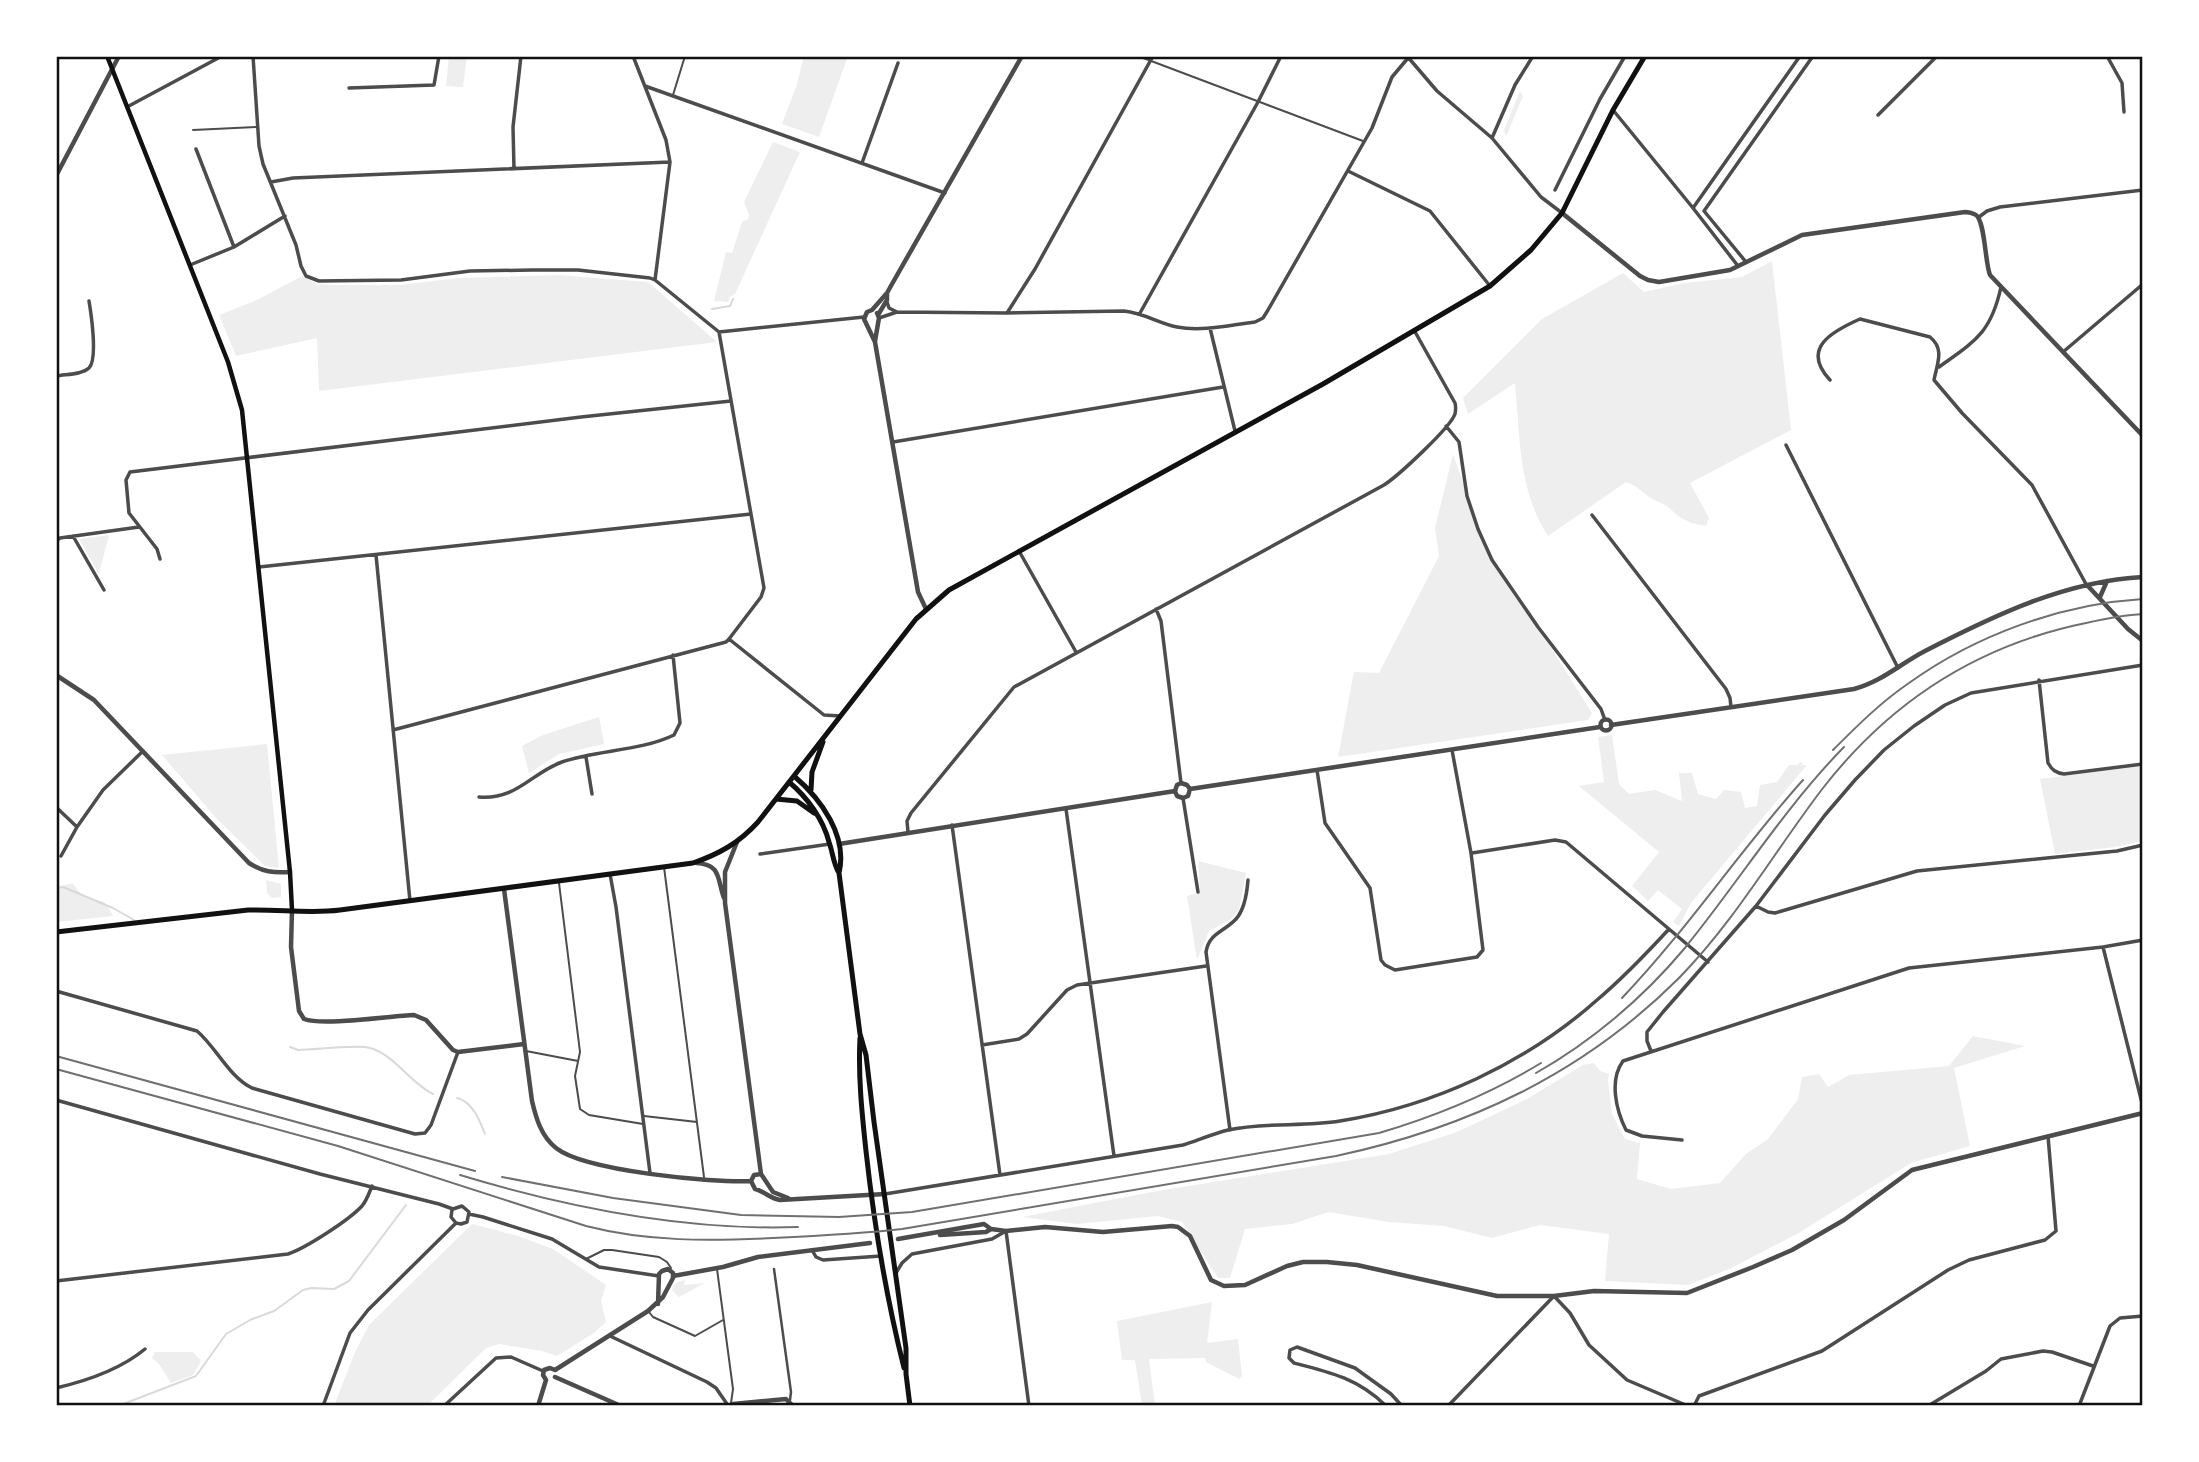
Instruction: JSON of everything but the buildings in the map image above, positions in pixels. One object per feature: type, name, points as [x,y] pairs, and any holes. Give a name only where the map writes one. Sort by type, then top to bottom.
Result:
[{"type":"main road","points":[[107,56],[190,265],[242,410],[292,910]]},
{"type":"main road","points":[[56,932],[248,910],[331,911],[693,863],[715,856],[737,842],[758,822],[926,609],[949,590],[1235,432],[1490,286],[1531,250],[1562,213],[1613,110],[1645,56]]},
{"type":"main road","points":[[811,790],[812,772],[826,734]]},
{"type":"main road","points":[[794,776],[811,790],[828,816],[839,844],[839,873],[860,1034],[862,1111],[871,1195],[893,1323],[906,1374]]},
{"type":"main road","points":[[789,782],[802,793],[816,815],[830,844],[834,864],[839,873]]},
{"type":"main road","points":[[776,799],[797,801],[816,815]]},
{"type":"main road","points":[[860,1034],[866,1055],[893,1248],[906,1348],[910,1406]]},
{"type":"main road","points":[[880,1253],[887,1255],[893,1248]]},
{"type":"street","points":[[56,176],[119,56]]},
{"type":"street","points":[[127,107],[222,56]]},
{"type":"street","points":[[253,56],[259,146],[306,276],[319,281],[401,280],[470,271],[578,270],[655,280],[719,332],[763,592],[729,639],[393,730]]},
{"type":"street","points":[[349,88],[434,85],[439,56]]},
{"type":"street","points":[[514,169],[513,127],[521,56]]},
{"type":"street","points":[[633,56],[666,140],[670,162],[655,280]]},
{"type":"street","points":[[926,609],[918,592],[875,342],[865,320],[867,312],[887,293],[1022,56]]},
{"type":"street","points":[[1140,313],[1281,56]]},
{"type":"street","points":[[1492,138],[1515,85],[1533,56]]},
{"type":"street","points":[[1555,190],[1600,99],[1625,56]]},
{"type":"street","points":[[1693,208],[1800,56]]},
{"type":"street","points":[[1746,262],[1704,211],[1813,56]]},
{"type":"street","points":[[1878,115],[1937,56]]},
{"type":"street","points":[[2107,56],[2122,83],[2124,111]]},
{"type":"street","points":[[878,318],[897,312],[1124,311],[1140,313],[1191,329],[1255,322],[1263,318],[1348,171],[1365,141],[1392,78],[1408,57],[1437,92],[1492,138],[1541,197],[1648,280],[1660,282],[1714,274],[1738,266],[1802,235],[1965,212],[1975,214],[1979,218],[1990,275],[2143,436]]},
{"type":"street","points":[[1007,313],[1035,269],[1152,58]]},
{"type":"street","points":[[862,163],[898,63]]},
{"type":"street","points":[[645,86],[945,193]]},
{"type":"street","points":[[1613,110],[1738,266]]},
{"type":"street","points":[[196,149],[233,247]]},
{"type":"street","points":[[271,182],[293,178],[670,162]]},
{"type":"street","points":[[1348,171],[1430,211],[1490,286]]},
{"type":"street","points":[[1979,218],[1987,211],[2000,207],[2143,190]]},
{"type":"street","points":[[190,265],[233,247],[285,216]]},
{"type":"street","points":[[2063,352],[2143,284]]},
{"type":"street","points":[[1939,367],[1976,340],[1991,322],[2001,287]]},
{"type":"street","points":[[887,293],[889,308],[897,312]]},
{"type":"street","points":[[719,332],[865,320],[871,325],[878,318],[887,300]]},
{"type":"street","points":[[56,376],[82,372],[92,363],[94,351],[89,301]]},
{"type":"street","points":[[872,310],[878,318],[875,342]]},
{"type":"street","points":[[1830,380],[1819,359],[1821,345],[1830,334],[1860,319],[1930,337],[1936,342],[1939,367],[1934,380],[2032,485],[2087,584],[2128,629],[2143,641]]},
{"type":"street","points":[[1210,328],[1235,432]]},
{"type":"street","points":[[908,832],[907,821],[911,813],[1009,692],[1076,652],[1396,477],[1446,426],[1455,413],[1455,402],[1414,330]]},
{"type":"street","points":[[893,442],[1223,387]]},
{"type":"street","points":[[160,559],[158,549],[129,513],[126,480],[130,472],[731,401]]},
{"type":"street","points":[[1446,426],[1459,442],[1468,496],[1478,530],[1492,560],[1611,725]]},
{"type":"street","points":[[1786,445],[1898,668]]},
{"type":"street","points":[[259,567],[751,513]]},
{"type":"street","points":[[1592,515],[1726,689],[1731,708]]},
{"type":"street","points":[[56,541],[60,538],[139,527]]},
{"type":"street","points":[[73,536],[104,590]]},
{"type":"street","points":[[1019,551],[1076,652]]},
{"type":"street","points":[[376,555],[410,901]]},
{"type":"street","points":[[1611,725],[1854,689],[1879,680],[1922,652],[2026,603],[2087,584],[2143,577]]},
{"type":"street","points":[[2099,598],[2107,581]]},
{"type":"street","points":[[1156,608],[1161,621],[1181,783]]},
{"type":"street","points":[[729,639],[824,715],[840,716]]},
{"type":"street","points":[[479,797],[500,797],[515,791],[561,762],[666,739],[674,734],[680,723],[673,655]]},
{"type":"street","points":[[1651,1051],[1647,1032],[1756,906],[1825,815],[1884,750],[1945,705],[1971,693],[2039,680],[2142,666]]},
{"type":"street","points":[[56,675],[94,700],[249,863],[270,873],[290,872]]},
{"type":"street","points":[[2039,680],[2048,763],[2051,769],[2064,774],[2143,764]]},
{"type":"street","points":[[1600,727],[1605,720]]},
{"type":"street","points":[[1190,789],[1600,727],[1606,731],[1611,725]]},
{"type":"street","points":[[1317,770],[1325,823],[1370,888],[1381,960],[1395,970],[1477,957],[1483,950],[1471,853],[1452,750]]},
{"type":"street","points":[[61,856],[103,790],[143,751]]},
{"type":"street","points":[[586,757],[592,794]]},
{"type":"street","points":[[1181,783],[1190,789]]},
{"type":"street","points":[[1175,791],[1181,783]]},
{"type":"street","points":[[1184,798],[1188,796],[1190,789]]},
{"type":"street","points":[[1175,791],[1179,797],[1184,798]]},
{"type":"street","points":[[839,844],[1175,791]]},
{"type":"street","points":[[1184,798],[1198,892]]},
{"type":"street","points":[[56,807],[77,827]]},
{"type":"street","points":[[1066,808],[1114,1156]]},
{"type":"street","points":[[952,825],[1000,1175]]},
{"type":"street","points":[[1471,853],[1555,841],[1566,842],[1708,962]]},
{"type":"street","points":[[737,842],[725,872],[725,902],[761,1174],[773,1192],[793,1199]]},
{"type":"street","points":[[760,855],[830,844]]},
{"type":"street","points":[[1756,906],[1775,913],[1917,872],[2117,851],[2143,845]]},
{"type":"street","points":[[693,863],[713,868],[725,902]]},
{"type":"street","points":[[610,874],[650,1173]]},
{"type":"street","points":[[1230,1130],[1206,952],[1209,939],[1239,914],[1244,904],[1248,880]]},
{"type":"street","points":[[504,889],[534,1109],[539,1125],[549,1141],[561,1151],[581,1160],[650,1173],[751,1181]]},
{"type":"street","points":[[292,910],[290,947],[299,1011],[304,1018],[330,1020],[418,1016],[458,1052],[524,1044]]},
{"type":"street","points":[[761,1174],[754,1175],[751,1181],[753,1187],[776,1199],[885,1194],[1183,1145],[1230,1130],[1339,1121],[1407,1106],[1450,1091],[1501,1066],[1550,1036],[1596,1002],[1671,931]]},
{"type":"street","points":[[1682,1140],[1642,1136],[1630,1132],[1624,1125],[1615,1086],[1619,1066],[1626,1059],[1909,968],[2103,947],[2143,940]]},
{"type":"street","points":[[2103,947],[2143,1107]]},
{"type":"street","points":[[982,1045],[1019,1039],[1027,1034],[1067,989],[1206,965]]},
{"type":"street","points":[[56,991],[197,1031],[208,1040],[239,1079],[252,1088],[415,1134],[425,1133],[430,1126],[458,1052]]},
{"type":"street","points":[[56,1100],[453,1209]]},
{"type":"street","points":[[898,1239],[986,1232],[991,1228],[1006,1231],[1032,1227],[1103,1231],[1178,1227],[1190,1236],[1211,1280],[1224,1286],[1245,1285],[1287,1266],[1303,1262],[1327,1262],[1357,1265],[1497,1296],[1555,1296],[1594,1291],[1687,1293],[1792,1250],[1843,1220],[1912,1170],[2143,1112]]},
{"type":"street","points":[[1694,1406],[1699,1396],[1822,1350],[1948,1270],[1969,1260],[2045,1240],[2056,1231],[2048,1136]]},
{"type":"street","points":[[761,1189],[766,1180]]},
{"type":"street","points":[[56,1281],[288,1254],[302,1248],[355,1212],[365,1203],[372,1186]]},
{"type":"street","points":[[456,1223],[451,1217],[453,1209],[464,1206],[469,1214],[552,1239],[595,1266],[659,1277],[664,1283],[672,1276],[758,1257],[870,1243]]},
{"type":"street","points":[[323,1406],[355,1325],[456,1223],[464,1223],[469,1214]]},
{"type":"street","points":[[896,1273],[912,1254],[992,1239],[1006,1231]]},
{"type":"street","points":[[1006,1231],[1029,1406]]},
{"type":"street","points":[[812,1250],[816,1257],[823,1260],[880,1253]]},
{"type":"street","points":[[610,1336],[707,1381],[730,1404],[772,1401],[791,1404],[774,1269]]},
{"type":"street","points":[[658,1304],[659,1277],[664,1270],[672,1276]]},
{"type":"street","points":[[555,1370],[658,1304],[672,1276]]},
{"type":"street","points":[[1448,1406],[1555,1296]]},
{"type":"street","points":[[1555,1296],[1570,1313],[1589,1345],[1627,1380],[1688,1406]]},
{"type":"street","points":[[2079,1406],[2110,1326],[2116,1320],[2143,1316]]},
{"type":"street","points":[[1386,1406],[1358,1383],[1294,1363],[1289,1358],[1290,1350],[1297,1347],[1354,1368],[1391,1394],[1402,1406]]},
{"type":"street","points":[[56,1388],[83,1381],[134,1359],[145,1349]]},
{"type":"street","points":[[1928,1406],[2001,1359],[2043,1351],[2094,1366]]},
{"type":"street","points":[[444,1406],[496,1358],[512,1357],[543,1371]]},
{"type":"street","points":[[543,1371],[550,1367],[555,1370]]},
{"type":"street","points":[[555,1370],[555,1377]]},
{"type":"street","points":[[538,1406],[546,1380],[543,1371]]},
{"type":"street","points":[[546,1380],[555,1377]]},
{"type":"street","points":[[555,1377],[621,1406]]},
{"type":"street","points":[[752,1406],[772,1401]]},
{"type":"lane","points":[[673,95],[685,56]]},
{"type":"lane","points":[[1138,56],[1152,58],[1258,102],[1365,141]]},
{"type":"lane","points":[[193,130],[257,127]]},
{"type":"lane","points":[[664,867],[705,1178]]},
{"type":"lane","points":[[558,881],[580,1052],[575,1088],[580,1109],[589,1115],[645,1125]]},
{"type":"lane","points":[[524,1051],[578,1062]]},
{"type":"lane","points":[[644,1116],[698,1122]]},
{"type":"lane","points":[[585,1259],[600,1251],[612,1250],[659,1257],[667,1262],[672,1276]]},
{"type":"lane","points":[[717,1268],[733,1389],[730,1404]]},
{"type":"lane","points":[[648,1311],[653,1317],[695,1336],[724,1320]]},
{"type":"shaded area","points":[[449,56],[467,56],[463,87],[446,86]]},
{"type":"shaded area","points":[[804,56],[848,56],[819,137],[782,124]]},
{"type":"shaded area","points":[[1520,91],[1523,96],[1506,137],[1504,130]]},
{"type":"shaded area","points":[[773,142],[800,152],[735,294],[728,302],[714,301],[726,252],[732,253],[742,222],[748,219],[744,202]]},
{"type":"shaded area","points":[[1772,261],[1791,430],[1690,483],[1709,518],[1706,526],[1691,523],[1678,516],[1667,506],[1626,482],[1548,536],[1538,518],[1526,481],[1515,383],[1468,414],[1463,398],[1542,319],[1623,273],[1644,292],[1684,283],[1742,277]]},
{"type":"shaded area","points":[[559,275],[648,282],[717,342],[319,391],[317,338],[236,356],[219,315],[257,300],[302,276],[317,284],[400,285],[458,278]]},
{"type":"shaded area","points":[[1453,454],[1489,556],[1592,713],[1588,720],[1338,757],[1354,672],[1379,673],[1439,556],[1435,528]]},
{"type":"shaded area","points":[[109,535],[99,574],[79,539]]},
{"type":"shaded area","points":[[599,717],[604,744],[559,754],[529,773],[522,746],[543,735]]},
{"type":"shaded area","points":[[1612,735],[1619,784],[1629,794],[1655,790],[1682,801],[1679,773],[1692,773],[1698,794],[1716,799],[1724,790],[1741,792],[1745,808],[1757,806],[1760,785],[1777,782],[1789,765],[1797,765],[1800,762],[1807,765],[1691,903],[1679,926],[1673,922],[1682,909],[1658,890],[1648,901],[1632,886],[1659,852],[1579,786],[1604,782],[1598,737]]},
{"type":"shaded area","points":[[267,744],[279,868],[265,866],[217,819],[162,755]]},
{"type":"shaded area","points":[[2143,766],[2143,841],[2055,854],[2040,779]]},
{"type":"shaded area","points":[[1198,861],[1246,873],[1239,910],[1230,920],[1209,931],[1197,960],[1187,896],[1200,892]]},
{"type":"shaded area","points":[[266,880],[281,884],[281,897],[272,898],[267,893]]},
{"type":"shaded area","points":[[72,883],[85,897],[106,904],[113,916],[56,922],[56,888]]},
{"type":"shaded area","points":[[1973,1036],[2025,1046],[1954,1068],[1970,1146],[1911,1163],[1797,1234],[1729,1269],[1688,1285],[1605,1281],[1609,1234],[1540,1225],[1492,1238],[1444,1226],[1389,1222],[1328,1212],[1292,1224],[1245,1229],[1230,1278],[1218,1278],[1182,1222],[1158,1216],[1077,1224],[1022,1217],[1157,1191],[1389,1154],[1457,1132],[1527,1099],[1583,1065],[1594,1063],[1600,1071],[1609,1074],[1612,1114],[1625,1139],[1640,1143],[1637,1179],[1671,1189],[1720,1183],[1746,1154],[1768,1139],[1798,1099],[1802,1077],[1819,1074],[1828,1087],[1849,1075],[1949,1066]]},
{"type":"shaded area","points":[[472,1224],[515,1235],[553,1249],[606,1285],[601,1301],[606,1322],[594,1333],[557,1356],[499,1344],[486,1348],[427,1406],[334,1406],[355,1352],[369,1325]]},
{"type":"shaded area","points":[[685,1280],[684,1285],[705,1283],[679,1297],[672,1290],[677,1283]]},
{"type":"shaded area","points":[[1212,1302],[1207,1343],[1238,1339],[1242,1376],[1239,1379],[1206,1362],[1205,1358],[1149,1359],[1155,1406],[1142,1406],[1135,1360],[1122,1360],[1117,1321]]},
{"type":"shaded area","points":[[155,1352],[193,1352],[201,1361],[193,1375],[171,1383],[152,1358]]},
{"type":"waterway","points":[[712,309],[730,306],[733,299]]},
{"type":"waterway","points":[[56,888],[63,887],[134,920]]},
{"type":"waterway","points":[[290,1047],[298,1050],[370,1048],[387,1057],[433,1094]]},
{"type":"waterway","points":[[457,1098],[471,1107],[485,1134]]},
{"type":"waterway","points":[[118,1406],[196,1376],[226,1334],[250,1320],[274,1311],[303,1290],[334,1289],[349,1281],[406,1205]]},
{"type":"railway","points":[[1833,750],[1899,690],[1962,650],[2051,615],[2081,607],[2143,599]]},
{"type":"railway","points":[[56,1069],[338,1146],[586,1226],[656,1238],[749,1239],[902,1229],[1336,1156],[1431,1130],[1477,1113],[1563,1069],[1642,1012],[1679,978],[1718,933],[1805,812],[1849,757],[1877,729],[1939,682],[1973,662],[2046,633],[2100,620],[2143,614]]},
{"type":"railway","points":[[1536,1073],[1596,1033],[1651,985],[1704,924],[1801,795],[1844,747]]},
{"type":"railway","points":[[1622,998],[1669,945],[1803,780]]},
{"type":"railway","points":[[56,1056],[475,1171]]},
{"type":"railway","points":[[502,1177],[613,1198],[741,1215],[839,1217],[912,1212],[1379,1133],[1462,1103],[1541,1063]]},
{"type":"railway","points":[[460,1175],[543,1198],[627,1215],[712,1225],[798,1227]]}]
